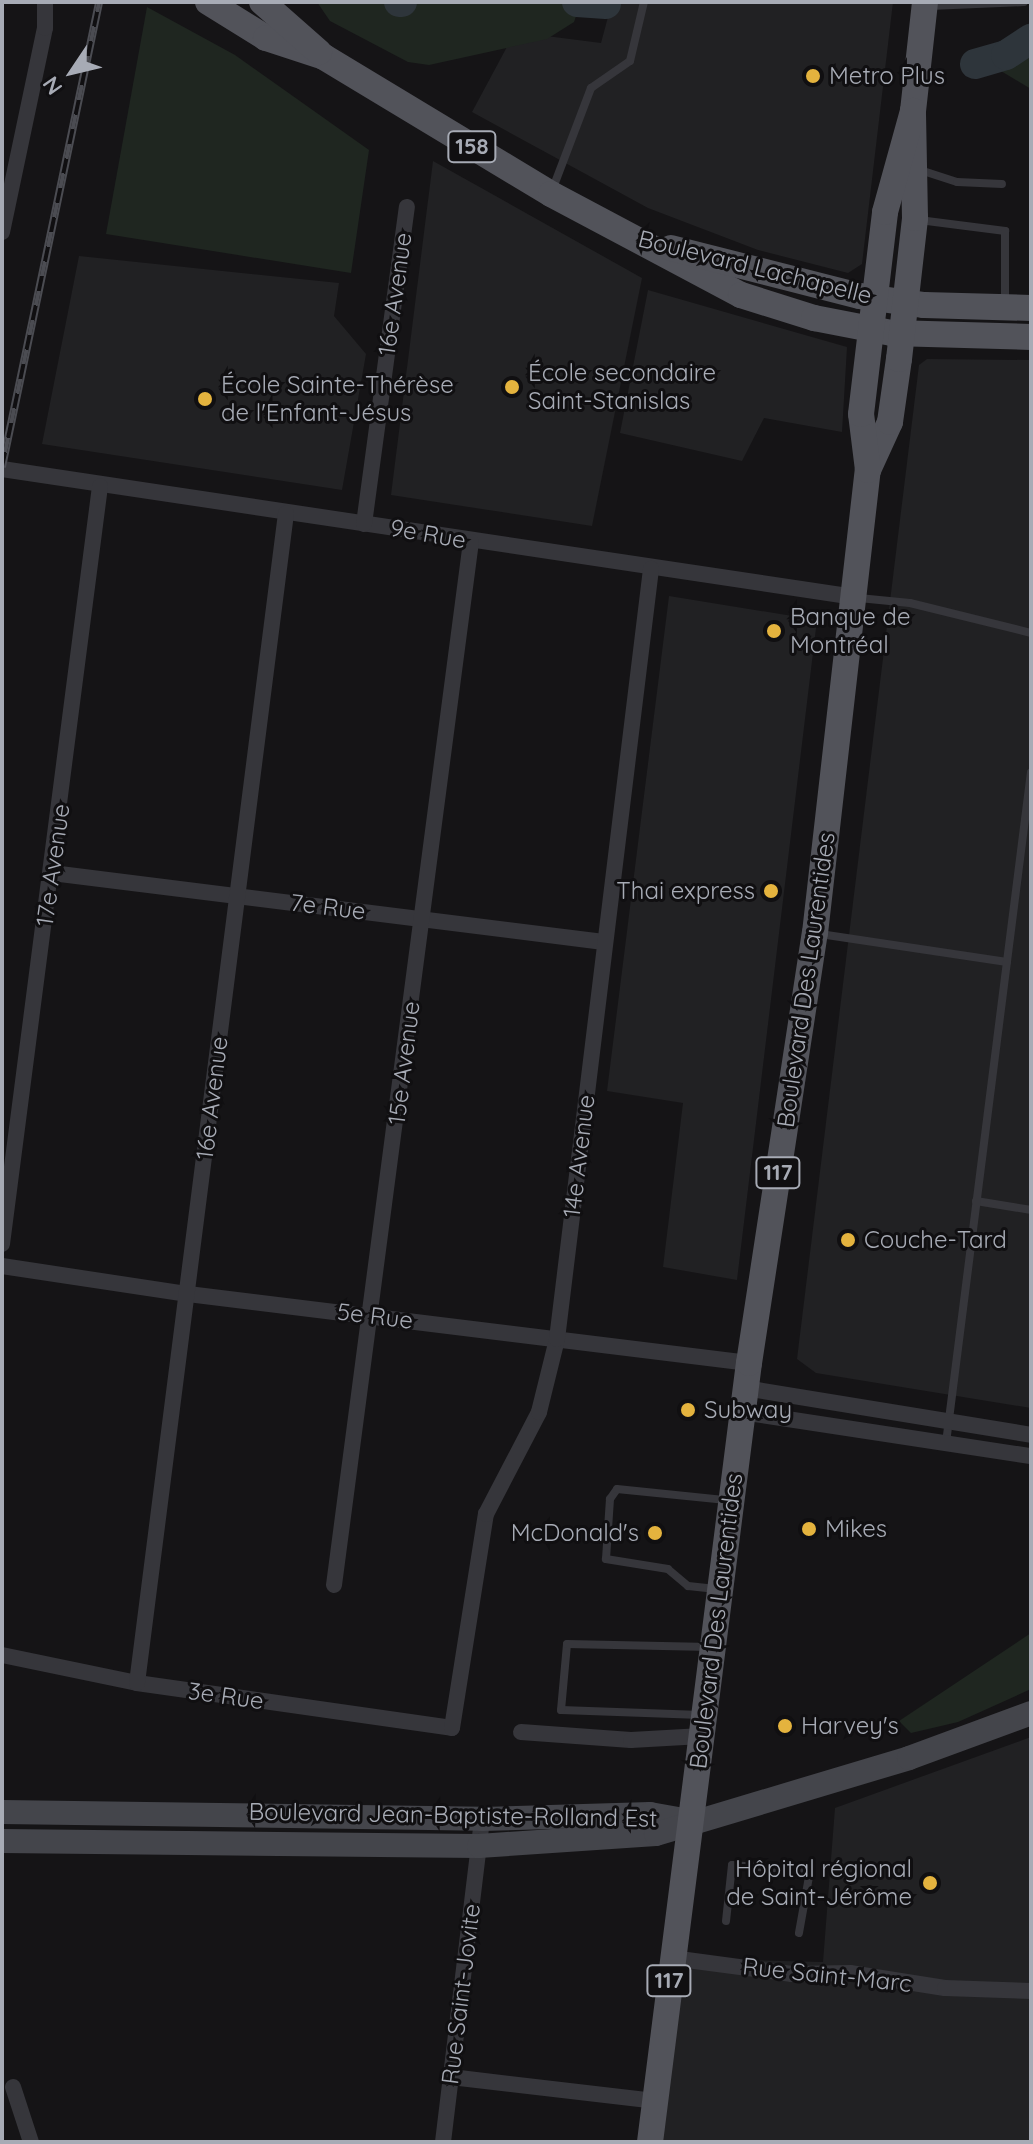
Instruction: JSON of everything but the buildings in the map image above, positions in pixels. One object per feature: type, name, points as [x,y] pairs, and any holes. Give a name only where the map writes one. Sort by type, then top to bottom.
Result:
[{"type":"main road","name":"Boulevard Lachapelle","points":[[208,2],[266,38],[324,57],[551,194],[741,295],[901,334],[1031,337]]},
{"type":"main road","name":"Boulevard Des Laurentides","points":[[868,470],[890,422],[901,334],[915,218],[906,169],[925,4]]},
{"type":"main road","name":"Boulevard Lachapelle","points":[[278,6],[324,57]]},
{"type":"main road","name":"Boulevard Des Laurentides","points":[[692,1821],[745,1388],[815,933],[868,470],[861,414],[885,212],[906,169]]},
{"type":"main road","name":"Boulevard Lachapelle","points":[[622,233],[875,298],[904,303],[1018,308]]},
{"type":"main road","name":"117","points":[[650,2142],[692,1821]]},
{"type":"street","points":[[2,232],[45,28],[45,2]]},
{"type":"street","name":"16e Avenue","points":[[364,524],[407,207]]},
{"type":"street","name":"9e Rue","points":[[2,469],[471,542],[854,597]]},
{"type":"street","name":"17e Avenue","points":[[2,1244],[100,486]]},
{"type":"street","name":"16e Avenue","points":[[137,1683],[286,513]]},
{"type":"street","name":"15e Avenue","points":[[334,1585],[373,1315],[471,542]]},
{"type":"street","name":"14e Avenue","points":[[452,1728],[486,1514],[539,1412],[557,1339],[651,569]]},
{"type":"street","name":"7e Rue","points":[[52,873],[604,942]]},
{"type":"street","name":"5e Rue","points":[[2,1266],[188,1294],[557,1339],[945,1443],[1031,1456]]},
{"type":"street","name":"5e Rue","points":[[745,1388],[1031,1435]]},
{"type":"street","name":"3e Rue","points":[[2,1655],[137,1683],[452,1728]]},
{"type":"street","points":[[692,1821],[753,1808],[1031,1713]]},
{"type":"street","points":[[521,1732],[631,1740],[704,1726]]},
{"type":"street","points":[[101,1811],[101,1839]]},
{"type":"street","name":"Boulevard Jean-Baptiste-Rolland Est","points":[[2,1812],[195,1812],[482,1819],[650,1814],[692,1821]]},
{"type":"street","points":[[193,1841],[195,1812]]},
{"type":"street","name":"Rue Saint-Jovite","points":[[443,2142],[482,1819]]},
{"type":"street","name":"Boulevard Jean-Baptiste-Rolland Est","points":[[2,1841],[101,1839],[479,1846],[656,1834],[692,1821]]},
{"type":"street","name":"Rue Saint-Marc","points":[[672,1958],[792,1974],[850,1973],[945,1988],[1031,1991]]},
{"type":"street","points":[[451,2077],[655,2101]]},
{"type":"street","points":[[13,2087],[31,2142]]},
{"type":"lane","points":[[551,194],[591,88],[630,61],[644,2]]},
{"type":"lane","points":[[925,4],[1024,2]]},
{"type":"lane","points":[[266,38],[278,6]]},
{"type":"lane","points":[[906,169],[957,182],[1002,184]]},
{"type":"lane","points":[[915,218],[1005,231],[1018,308]]},
{"type":"lane","points":[[854,597],[910,603],[1031,633]]},
{"type":"lane","points":[[945,1443],[1031,772]]},
{"type":"lane","points":[[815,933],[1007,962]]},
{"type":"lane","points":[[976,1201],[1031,1210]]},
{"type":"lane","points":[[719,1589],[688,1586],[668,1569],[606,1559],[610,1499],[617,1489],[731,1501]]},
{"type":"lane","points":[[704,1726],[561,1710],[567,1644],[712,1647]]},
{"type":"lane","points":[[726,1921],[732,1865],[810,1871],[799,1933]]},
{"type":"shaded area","points":[[317,2],[580,4],[574,22],[547,39],[429,65],[408,62],[330,21]]},
{"type":"shaded area","points":[[612,2],[893,2],[862,264],[848,273],[758,250],[648,208],[472,112],[515,32],[601,43]]},
{"type":"shaded area","points":[[147,7],[235,55],[369,150],[351,273],[106,234]]},
{"type":"shaded area","points":[[1031,22],[1031,89],[991,65],[988,49]]},
{"type":"shaded area","name":"École secondaire Saint-Stanislas","points":[[433,161],[642,278],[592,526],[391,495]]},
{"type":"shaded area","name":"École Sainte-Thérèse de l'Enfant-Jésus","points":[[79,256],[339,283],[334,316],[366,354],[342,490],[42,444]]},
{"type":"shaded area","points":[[648,290],[847,347],[842,432],[764,418],[742,461],[620,433]]},
{"type":"shaded area","points":[[927,359],[1031,360],[1031,1408],[816,1373],[797,1359],[919,365]]},
{"type":"shaded area","points":[[669,596],[817,620],[737,1280],[663,1267],[683,1103],[607,1091]]},
{"type":"shaded area","points":[[1031,1633],[1031,1689],[958,1722],[911,1733],[899,1721]]},
{"type":"shaded area","name":"Hôpital régional de Saint-Jérôme","points":[[1031,1737],[1031,2142],[649,2142],[672,1958],[823,1962],[835,1808]]},
{"type":"waterway","points":[[577,2],[606,4]]},
{"type":"waterway","points":[[975,64],[1006,55],[1031,39]]},
{"type":"railway","points":[[2,467],[99,2]]},
{"type":"place","name":"Metro Plus","points":[[813,76]]},
{"type":"place","name":"École secondaire Saint-Stanislas","points":[[512,387]]},
{"type":"place","name":"École Sainte-Thérèse de l'Enfant-Jésus","points":[[205,399]]},
{"type":"place","name":"Banque de Montréal","points":[[774,631]]},
{"type":"place","name":"Thai express","points":[[771,891]]},
{"type":"place","name":"Couche-Tard","points":[[848,1240]]},
{"type":"place","name":"Subway","points":[[688,1410]]},
{"type":"place","name":"Mikes","points":[[809,1529]]},
{"type":"place","name":"McDonald's","points":[[655,1533]]},
{"type":"place","name":"Harvey's","points":[[785,1726]]},
{"type":"place","name":"Hôpital régional de Saint-Jérôme","points":[[930,1883]]}]
